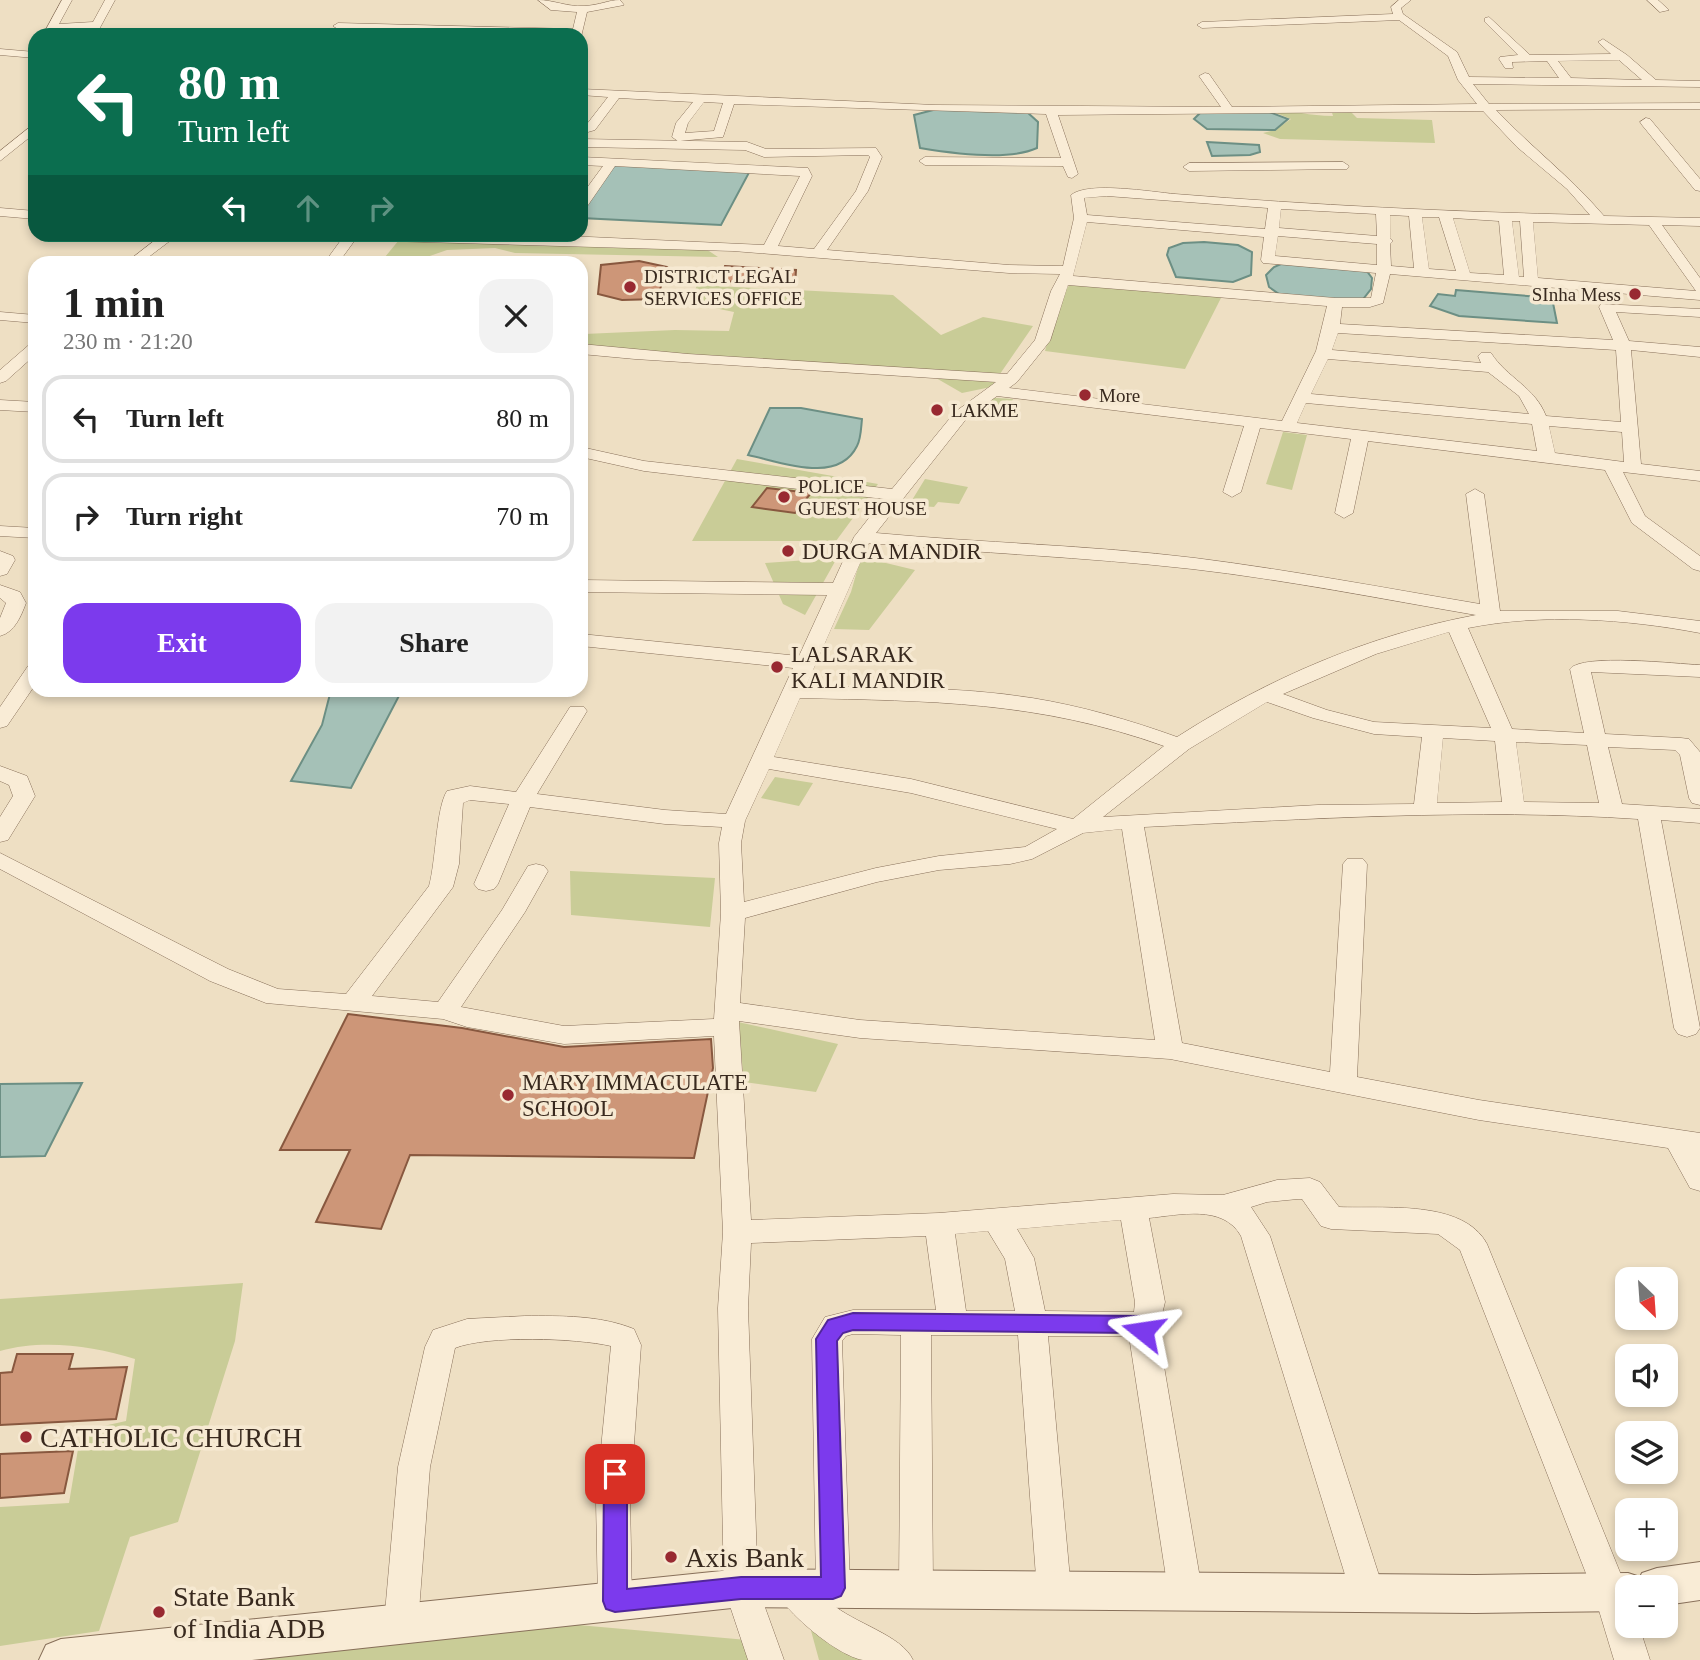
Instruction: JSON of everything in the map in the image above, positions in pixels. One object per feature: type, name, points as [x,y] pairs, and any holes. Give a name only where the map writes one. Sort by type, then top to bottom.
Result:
[{"type":"street","points":[[52,28],[67,0]]},
{"type":"street","points":[[94,28],[110,0]]},
{"type":"street","points":[[543,0],[558,9],[619,5],[614,0]]},
{"type":"street","points":[[1406,0],[1396,7],[1400,17],[1453,54],[1464,80],[1486,105],[1521,144],[1572,186],[1599,218]]},
{"type":"street","points":[[1652,0],[1664,10]]},
{"type":"street","points":[[578,28],[583,9]]},
{"type":"street","points":[[1202,25],[1400,17]]},
{"type":"street","points":[[1489,20],[1527,58]]},
{"type":"street","points":[[338,26],[398,28]]},
{"type":"street","points":[[1393,31],[1419,30]]},
{"type":"street","points":[[1603,41],[1678,106]]},
{"type":"street","points":[[0,52],[28,54]]},
{"type":"street","points":[[1509,66],[1506,58],[1623,57]]},
{"type":"street","points":[[1547,58],[1553,60],[1567,81]]},
{"type":"street","points":[[1205,76],[1228,109]]},
{"type":"street","points":[[1464,80],[1700,84]]},
{"type":"street","points":[[588,92],[729,102],[1051,111],[1486,105],[1700,106]]},
{"type":"street","points":[[588,128],[616,94]]},
{"type":"street","points":[[700,100],[682,123],[677,136],[694,138],[719,134],[729,102]]},
{"type":"street","points":[[766,1660],[741,1588],[733,1308],[737,1232],[726,1019],[733,913],[730,843],[734,821],[863,537],[961,415],[1003,385],[1042,341],[1081,218],[1069,162],[1051,111]]},
{"type":"street","points":[[1646,122],[1700,187]]},
{"type":"street","points":[[0,157],[28,134]]},
{"type":"street","points":[[588,154],[603,142]]},
{"type":"street","points":[[588,143],[747,146],[764,153],[872,151],[876,157],[862,191],[818,254]]},
{"type":"street","points":[[0,145],[28,146]]},
{"type":"street","points":[[1264,155],[1272,173]]},
{"type":"street","points":[[588,160],[806,171],[769,250]]},
{"type":"street","points":[[925,161],[1069,162]]},
{"type":"street","points":[[588,195],[612,162]]},
{"type":"street","points":[[1189,167],[1272,173],[1343,166]]},
{"type":"street","points":[[1685,171],[1700,172]]},
{"type":"street","points":[[1077,191],[1505,217],[1694,221],[1700,236]]},
{"type":"street","points":[[1264,278],[1281,202]]},
{"type":"street","points":[[1328,264],[1331,208]]},
{"type":"street","points":[[1264,278],[1335,302],[1375,302],[1378,300],[1384,269],[1386,241],[1383,211]]},
{"type":"street","points":[[0,212],[28,214]]},
{"type":"street","points":[[1415,212],[1422,272]]},
{"type":"street","points":[[1445,214],[1464,276]]},
{"type":"street","points":[[1505,217],[1512,279]]},
{"type":"street","points":[[1525,217],[1531,281]]},
{"type":"street","points":[[1081,218],[1386,241]]},
{"type":"street","points":[[1652,220],[1700,288]]},
{"type":"street","points":[[588,239],[1009,269],[1063,280],[1264,278],[1328,264],[1700,296]]},
{"type":"street","points":[[142,256],[162,242]]},
{"type":"street","points":[[1287,428],[1334,328],[1335,302]]},
{"type":"street","points":[[1633,467],[1623,345],[1606,307],[1700,313]]},
{"type":"street","points":[[0,317],[28,319]]},
{"type":"street","points":[[1334,328],[1700,352]]},
{"type":"street","points":[[1478,336],[1491,368],[1502,379],[1527,395],[1538,421],[1547,456]]},
{"type":"street","points":[[588,350],[696,361],[927,371],[1287,428],[1700,475]]},
{"type":"street","points":[[0,377],[28,353]]},
{"type":"street","points":[[1324,354],[1491,368]]},
{"type":"street","points":[[1299,398],[1628,428]]},
{"type":"street","points":[[0,405],[28,407]]},
{"type":"street","points":[[1232,492],[1254,422]]},
{"type":"street","points":[[1345,513],[1360,437]]},
{"type":"street","points":[[588,454],[644,466],[896,495]]},
{"type":"street","points":[[1611,464],[1638,519],[1700,565]]},
{"type":"street","points":[[1475,494],[1491,614]]},
{"type":"street","points":[[0,531],[28,533]]},
{"type":"street","points":[[863,537],[980,548],[1071,551],[1196,564],[1491,614],[1647,618],[1700,627]]},
{"type":"street","points":[[0,557],[6,560],[0,569]]},
{"type":"street","points":[[588,586],[839,589]]},
{"type":"street","points":[[0,592],[13,596],[16,604],[10,619],[0,630]]},
{"type":"street","points":[[733,913],[876,874],[1032,852],[1077,827],[1180,745],[1267,695],[1315,671],[1399,640],[1491,614]]},
{"type":"street","points":[[1456,624],[1505,736],[1514,808]]},
{"type":"street","points":[[588,641],[806,663]]},
{"type":"street","points":[[1612,810],[1580,673],[1583,667],[1700,671]]},
{"type":"street","points":[[3,714],[28,680]]},
{"type":"street","points":[[792,692],[943,696],[1030,705],[1104,719],[1180,745]]},
{"type":"street","points":[[1267,695],[1374,729],[1681,744],[1690,753],[1700,798]]},
{"type":"street","points":[[486,884],[523,800],[577,711]]},
{"type":"street","points":[[1425,810],[1433,733]]},
{"type":"street","points":[[760,761],[911,786],[1077,827],[1132,821],[1514,808],[1648,811],[1700,816]]},
{"type":"street","points":[[0,773],[19,781],[24,796],[0,835]]},
{"type":"street","points":[[354,1002],[441,887],[447,864],[452,803],[455,796],[470,793],[665,817],[734,821]]},
{"type":"street","points":[[1648,811],[1688,1028]]},
{"type":"street","points":[[1132,821],[1170,1049]]},
{"type":"street","points":[[0,860],[219,975],[275,997],[445,1012],[564,1035],[726,1019],[1170,1049],[1504,1115],[1689,1141],[1700,1181]]},
{"type":"street","points":[[1343,1084],[1355,864]]},
{"type":"street","points":[[445,1012],[513,912],[536,871]]},
{"type":"street","points":[[737,1232],[939,1224],[1199,1204],[1227,1206],[1251,1194],[1278,1188],[1310,1189],[1331,1218],[1442,1223],[1455,1229],[1472,1244],[1615,1584]]},
{"type":"street","points":[[1227,1206],[1248,1221],[1255,1236],[1367,1591]]},
{"type":"street","points":[[1133,1208],[1150,1302],[1149,1315],[1144,1324],[1185,1590]]},
{"type":"street","points":[[996,1219],[1019,1258],[1032,1322],[1054,1590]]},
{"type":"street","points":[[939,1224],[953,1323]]},
{"type":"street","points":[[833,1588],[827,1339],[832,1329],[843,1323],[1144,1324]]},
{"type":"street","points":[[916,1323],[916,1589]]},
{"type":"street","points":[[401,1623],[414,1467],[440,1347],[444,1339],[468,1331],[606,1331],[623,1338],[626,1345],[613,1500],[615,1601]]},
{"type":"street","points":[[1678,1584],[1700,1581]]},
{"type":"street","points":[[61,1660],[741,1588],[1615,1593]]},
{"type":"street","points":[[792,1588],[831,1626],[895,1660]]},
{"type":"street","points":[[1628,1638],[1632,1660]]},
{"type":"green space","points":[[1331,109],[1348,109],[1357,118],[1432,120],[1435,143],[1280,139],[1263,133],[1275,130],[1291,119],[1269,110],[1333,116]]},
{"type":"green space","points":[[397,242],[467,242],[706,249],[718,257],[515,253],[495,248],[447,250],[430,256],[386,256]]},
{"type":"green space","points":[[1072,282],[1222,296],[1185,369],[1045,351],[1059,298]]},
{"type":"green space","points":[[697,285],[893,295],[941,335],[983,317],[1033,326],[991,387],[962,393],[936,378],[588,353],[588,334],[729,331],[734,312],[690,303]]},
{"type":"green space","points":[[982,397],[1013,399],[1004,419],[969,414]]},
{"type":"green space","points":[[1283,432],[1307,435],[1292,490],[1266,484]]},
{"type":"green space","points":[[737,459],[878,484],[836,541],[692,541]]},
{"type":"green space","points":[[925,479],[968,487],[959,504],[938,502],[934,507],[909,505]]},
{"type":"green space","points":[[861,557],[915,570],[869,630],[834,629],[851,592]]},
{"type":"green space","points":[[837,558],[805,615],[783,604],[765,563]]},
{"type":"green space","points":[[775,777],[813,783],[799,806],[761,798]]},
{"type":"green space","points":[[570,871],[715,878],[710,927],[571,915]]},
{"type":"green space","points":[[738,1022],[838,1044],[816,1092],[744,1082]]},
{"type":"green space","points":[[243,1283],[235,1341],[178,1522],[130,1537],[99,1631],[0,1646],[0,1507],[69,1503],[81,1431],[126,1421],[135,1359],[68,1346],[33,1345],[0,1351],[0,1299]]},
{"type":"green space","points":[[567,1624],[771,1642],[777,1660],[225,1660]]},
{"type":"green space","points":[[810,1627],[870,1660],[819,1660]]},
{"type":"water","points":[[937,109],[1027,112],[1038,122],[1037,148],[996,155],[920,148],[914,115]]},
{"type":"water","points":[[1264,110],[1288,119],[1275,130],[1207,129],[1194,119],[1202,111]]},
{"type":"water","points":[[1207,142],[1259,145],[1260,152],[1250,155],[1212,156]]},
{"type":"water","points":[[610,162],[752,167],[721,225],[588,218],[588,198]]},
{"type":"water","points":[[1183,243],[1238,245],[1252,252],[1251,275],[1233,282],[1176,277],[1167,255],[1169,248]]},
{"type":"water","points":[[1288,261],[1366,270],[1372,278],[1371,289],[1360,303],[1279,294],[1269,287],[1266,275],[1274,267]]},
{"type":"water","points":[[1456,290],[1552,298],[1557,323],[1459,316],[1430,306],[1438,294],[1455,296]]},
{"type":"water","points":[[770,408],[801,408],[862,419],[858,443],[848,458],[837,465],[823,468],[792,466],[748,455]]},
{"type":"water","points":[[329,697],[398,697],[351,788],[291,781],[322,725]]},
{"type":"water","points":[[82,1083],[45,1156],[0,1157],[0,1084]]},
{"type":"building","name":"DISTRICT LEGAL SERVICES OFFICE","points":[[639,261],[667,267],[657,299],[622,300],[598,294],[601,265]]},
{"type":"building","points":[[725,266],[796,270],[795,285],[722,281]]},
{"type":"building","name":"POLICE GUEST HOUSE","points":[[767,488],[811,493],[795,513],[752,507]]},
{"type":"building","name":"MARY IMMACULATE SCHOOL","points":[[348,1014],[462,1028],[564,1047],[711,1039],[713,1068],[694,1158],[410,1155],[381,1229],[316,1222],[350,1150],[280,1150]]},
{"type":"building","name":"CATHOLIC CHURCH","points":[[17,1354],[73,1354],[69,1369],[127,1367],[116,1419],[0,1425],[0,1373],[12,1372]]},
{"type":"building","points":[[73,1451],[64,1493],[0,1498],[0,1454]]},
{"type":"place","name":"DISTRICT LEGAL SERVICES OFFICE","points":[[630,287]]},
{"type":"place","name":"SInha Mess","points":[[1635,294]]},
{"type":"place","name":"More","points":[[1085,395]]},
{"type":"place","name":"LAKME","points":[[937,410]]},
{"type":"place","name":"POLICE GUEST HOUSE","points":[[784,497]]},
{"type":"place","name":"DURGA MANDIR","points":[[788,551]]},
{"type":"place","name":"LALSARAK KALI MANDIR","points":[[777,667]]},
{"type":"place","name":"MARY IMMACULATE SCHOOL","points":[[508,1095]]},
{"type":"place","name":"CATHOLIC CHURCH","points":[[26,1437]]},
{"type":"place","name":"Axis Bank","points":[[671,1557]]},
{"type":"place","name":"State Bank of India ADB","points":[[159,1612]]},
{"type":"route","points":[[615,1474],[615,1601],[741,1588],[833,1588],[827,1339],[832,1329],[843,1323],[853,1322],[1032,1322],[1144,1324],[1143,1331]]}]
